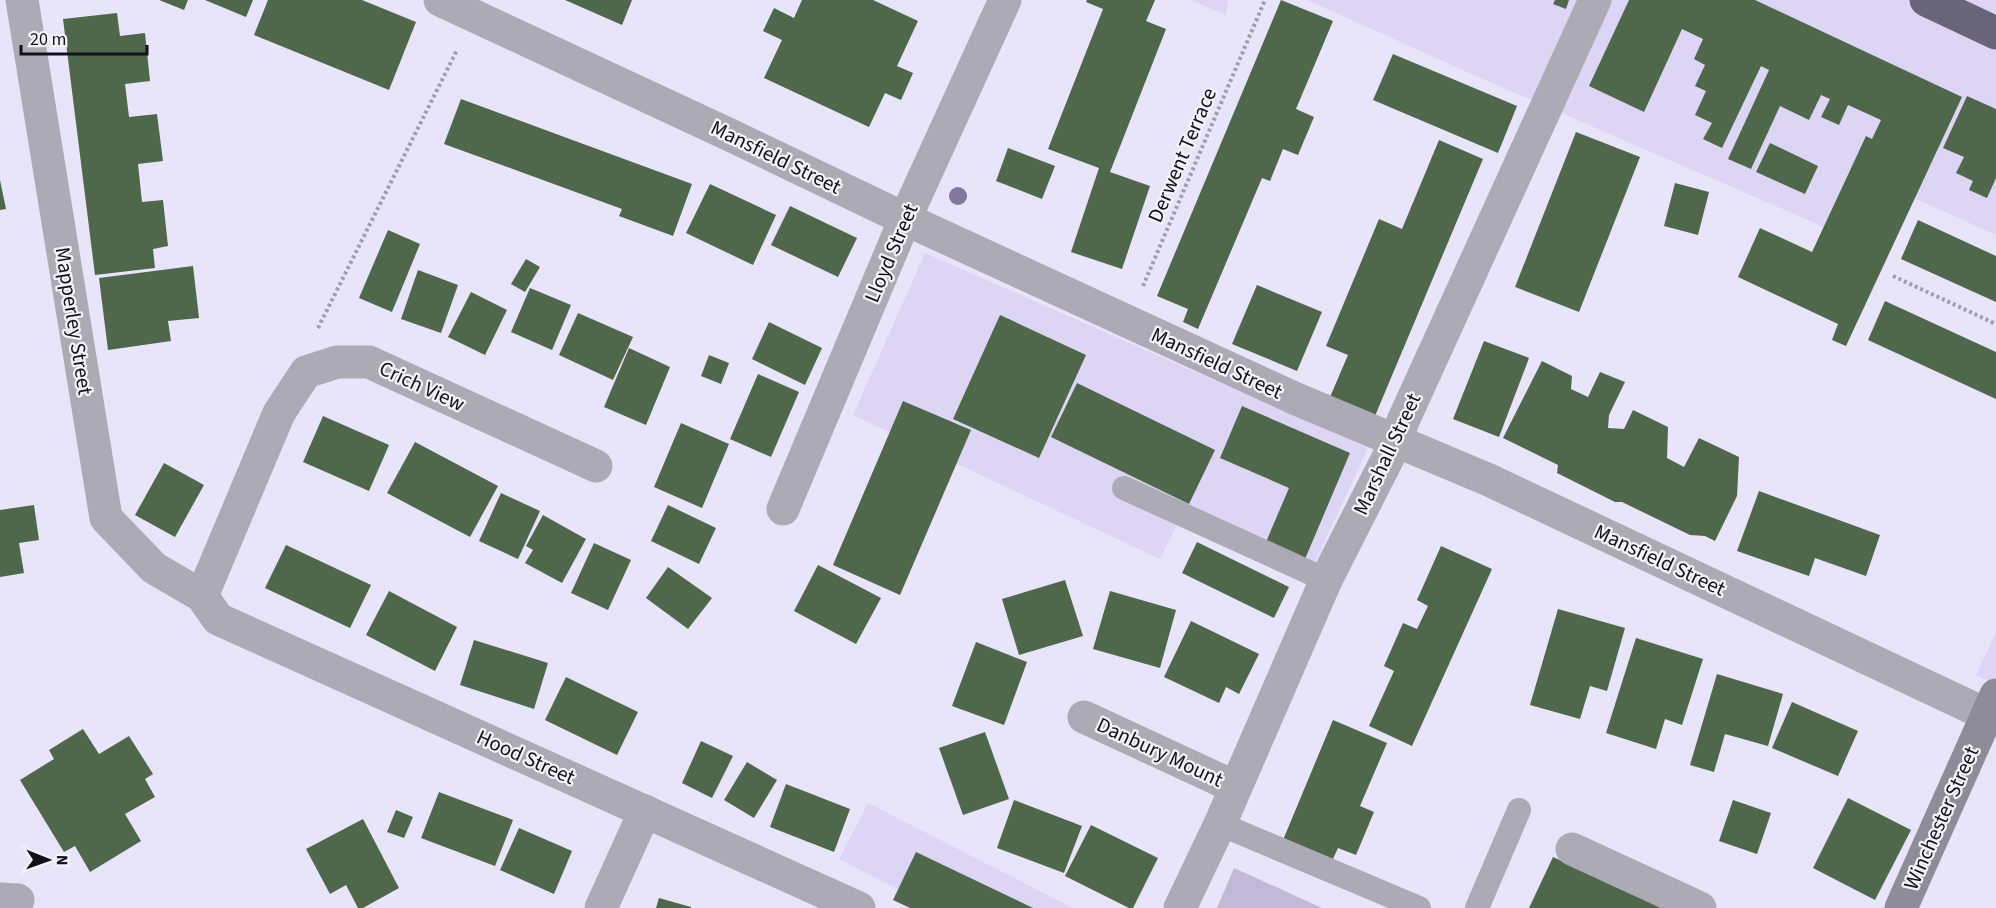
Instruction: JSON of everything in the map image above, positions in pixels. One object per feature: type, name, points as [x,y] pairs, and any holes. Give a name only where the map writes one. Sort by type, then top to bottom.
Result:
[{"type":"highway","points":[[1926,0],[1996,33]]},
{"type":"street","name":"Mapperley Street","points":[[22,0],[106,518],[154,568],[202,596]]},
{"type":"street","name":"Mansfield Street","points":[[440,0],[1294,398],[1489,480],[1993,709]]},
{"type":"street","name":"Lloyd Street","points":[[783,509],[906,219],[1005,0]]},
{"type":"street","name":"Marshall Street","points":[[1180,908],[1220,824],[1326,579],[1396,442],[1408,410],[1595,0]]},
{"type":"street","name":"Crich View","points":[[306,372],[337,362],[369,362],[596,466]]},
{"type":"street","points":[[202,596],[279,413],[306,372]]},
{"type":"street","name":"Hood Street","points":[[202,596],[218,619],[859,908]]},
{"type":"street","name":"Winchester Street","points":[[1901,908],[1993,709]]},
{"type":"street","name":"Danbury Mount","points":[[1084,717],[1235,787]]},
{"type":"street","points":[[601,908],[645,811]]},
{"type":"street","points":[[1572,849],[1700,908]]},
{"type":"lane","points":[[1124,488],[1326,579]]},
{"type":"lane","points":[[1477,908],[1518,810]]},
{"type":"lane","points":[[1220,824],[1419,908]]},
{"type":"path","name":"Derwent Terrace","points":[[1128,321],[1265,0]]},
{"type":"path","points":[[306,372],[318,328],[474,15]]},
{"type":"path","points":[[1893,276],[1996,324]]},
{"type":"shaded area","points":[[1228,0],[1226,15],[1193,1]]},
{"type":"shaded area","points":[[1307,0],[1996,0],[1996,235],[1850,169],[1824,227]]},
{"type":"shaded area","points":[[925,253],[1368,448],[1306,582],[1178,523],[1160,559],[853,415]]},
{"type":"shaded area","points":[[1996,632],[1996,685],[1976,675]]},
{"type":"shaded area","points":[[868,803],[1073,908],[935,908],[839,859]]},
{"type":"shaded area","points":[[1234,868],[1322,908],[1217,908]]},
{"type":"building","points":[[159,0],[188,0],[184,10]]},
{"type":"building","points":[[205,0],[253,0],[246,17]]},
{"type":"building","points":[[268,0],[362,0],[416,22],[389,90],[254,35]]},
{"type":"building","points":[[565,0],[632,0],[622,25]]},
{"type":"building","points":[[802,0],[873,0],[918,21],[897,66],[913,73],[901,100],[885,93],[869,127],[764,78],[782,40],[763,31],[774,8],[794,18]]},
{"type":"building","points":[[1087,0],[1155,0],[1146,21],[1166,29],[1110,172],[1150,186],[1122,269],[1071,252],[1099,168],[1048,149],[1103,9],[1086,2]]},
{"type":"building","points":[[1281,0],[1333,21],[1296,109],[1314,117],[1298,155],[1283,149],[1270,181],[1262,178],[1198,329],[1183,322],[1188,309],[1157,296]]},
{"type":"building","points":[[1555,0],[1569,0],[1566,9],[1553,4]]},
{"type":"building","points":[[1629,0],[1755,0],[1962,97],[1846,346],[1832,340],[1838,324],[1738,277],[1760,228],[1812,252],[1866,136],[1872,139],[1881,120],[1848,105],[1839,125],[1821,117],[1830,99],[1821,95],[1809,120],[1780,106],[1751,169],[1728,159],[1769,70],[1761,66],[1722,148],[1703,139],[1712,123],[1695,115],[1706,91],[1695,86],[1705,65],[1694,59],[1703,39],[1682,29],[1644,112],[1589,86]]},
{"type":"building","points":[[117,13],[120,36],[145,33],[150,81],[125,84],[129,117],[157,114],[163,161],[138,164],[142,202],[163,200],[168,246],[153,249],[155,268],[95,275],[63,19]]},
{"type":"building","points":[[1393,54],[1517,106],[1498,153],[1373,100]]},
{"type":"building","points":[[1967,96],[1996,109],[1996,178],[1987,198],[1969,190],[1973,181],[1956,173],[1964,157],[1943,148]]},
{"type":"building","points":[[461,99],[692,184],[673,236],[619,216],[622,209],[444,144]]},
{"type":"building","points":[[1576,132],[1640,157],[1579,312],[1515,287]]},
{"type":"building","points":[[1439,140],[1483,159],[1375,416],[1330,397],[1348,355],[1326,346],[1379,219],[1402,229]]},
{"type":"building","points":[[1770,143],[1818,166],[1805,194],[1756,172]]},
{"type":"building","points":[[1008,148],[1055,166],[1042,199],[996,181]]},
{"type":"building","points":[[0,180],[6,209],[0,210]]},
{"type":"building","points":[[1675,183],[1709,192],[1698,235],[1664,226]]},
{"type":"building","points":[[710,184],[776,215],[753,265],[686,233]]},
{"type":"building","points":[[790,206],[857,238],[838,277],[771,245]]},
{"type":"building","points":[[1918,220],[1996,256],[1996,302],[1901,259]]},
{"type":"building","points":[[388,230],[420,244],[392,312],[359,298]]},
{"type":"building","points":[[526,259],[540,267],[525,292],[511,284]]},
{"type":"building","points":[[193,266],[199,318],[168,321],[171,341],[108,350],[99,278]]},
{"type":"building","points":[[418,270],[458,285],[441,333],[401,319]]},
{"type":"building","points":[[1257,285],[1322,312],[1297,371],[1232,344]]},
{"type":"building","points":[[530,288],[571,305],[552,350],[511,332]]},
{"type":"building","points":[[471,292],[507,310],[485,355],[448,337]]},
{"type":"building","points":[[1885,301],[1996,352],[1996,399],[1868,340]]},
{"type":"building","points":[[578,313],[633,337],[613,380],[559,355]]},
{"type":"building","points":[[1000,315],[1086,355],[1039,458],[953,419]]},
{"type":"building","points":[[769,322],[822,348],[805,385],[752,359]]},
{"type":"building","points":[[1484,341],[1529,358],[1499,437],[1453,419]]},
{"type":"building","points":[[629,348],[670,367],[646,425],[604,407]]},
{"type":"building","points":[[709,355],[729,363],[721,384],[701,376]]},
{"type":"building","points":[[1542,361],[1572,376],[1571,389],[1588,397],[1600,372],[1625,382],[1609,415],[1608,428],[1624,429],[1633,410],[1668,427],[1667,458],[1684,467],[1699,438],[1739,457],[1737,496],[1715,541],[1705,536],[1690,535],[1622,502],[1615,502],[1557,473],[1558,465],[1503,438]]},
{"type":"building","points":[[758,374],[799,392],[771,457],[730,439]]},
{"type":"building","points":[[1077,383],[1215,450],[1189,504],[1051,437]]},
{"type":"building","points":[[903,401],[971,430],[900,595],[833,565]]},
{"type":"building","points":[[1242,406],[1350,453],[1305,559],[1266,542],[1289,488],[1220,458]]},
{"type":"building","points":[[323,416],[389,445],[369,491],[303,462]]},
{"type":"building","points":[[681,423],[729,444],[702,508],[654,487]]},
{"type":"building","points":[[415,442],[498,486],[470,537],[387,493]]},
{"type":"building","points":[[164,463],[204,485],[175,537],[135,515]]},
{"type":"building","points":[[1759,491],[1880,535],[1866,576],[1815,558],[1809,576],[1737,551]]},
{"type":"building","points":[[501,493],[540,511],[518,559],[479,541]]},
{"type":"building","points":[[34,505],[39,540],[19,543],[24,573],[0,577],[0,510]]},
{"type":"building","points":[[668,505],[716,528],[699,564],[651,541]]},
{"type":"building","points":[[543,515],[586,539],[562,583],[525,563],[533,550],[526,546]]},
{"type":"building","points":[[1197,542],[1289,587],[1274,618],[1182,573]]},
{"type":"building","points":[[594,543],[631,560],[608,610],[571,593]]},
{"type":"building","points":[[286,545],[371,585],[350,628],[265,588]]},
{"type":"building","points":[[1441,546],[1492,569],[1412,746],[1369,726],[1394,671],[1384,666],[1403,623],[1417,629],[1428,606],[1417,600]]},
{"type":"building","points":[[818,565],[881,598],[856,644],[794,611]]},
{"type":"building","points":[[668,567],[712,598],[688,629],[646,598]]},
{"type":"building","points":[[1065,580],[1083,636],[1019,655],[1002,599]]},
{"type":"building","points":[[389,591],[457,627],[435,671],[366,635]]},
{"type":"building","points":[[1110,591],[1176,610],[1160,668],[1093,649]]},
{"type":"building","points":[[1558,609],[1625,628],[1607,691],[1590,686],[1580,719],[1530,705]]},
{"type":"building","points":[[1191,621],[1259,654],[1239,694],[1226,687],[1219,703],[1164,677]]},
{"type":"building","points":[[1636,638],[1703,659],[1682,725],[1665,719],[1656,749],[1606,733]]},
{"type":"building","points":[[474,640],[548,663],[534,709],[460,685]]},
{"type":"building","points":[[976,642],[1027,662],[1004,725],[952,706]]},
{"type":"building","points":[[1717,674],[1783,694],[1768,746],[1725,734],[1714,772],[1690,765]]},
{"type":"building","points":[[566,677],[638,712],[617,755],[545,720]]},
{"type":"building","points":[[1792,702],[1858,731],[1838,776],[1772,748]]},
{"type":"building","points":[[1333,720],[1387,743],[1360,806],[1374,812],[1356,855],[1338,848],[1332,861],[1283,840]]},
{"type":"building","points":[[83,729],[99,754],[129,736],[153,774],[145,779],[155,797],[125,814],[141,841],[90,872],[75,846],[64,852],[20,780],[54,759],[49,750]]},
{"type":"building","points":[[985,732],[1009,799],[963,815],[939,748]]},
{"type":"building","points":[[701,741],[733,756],[712,798],[682,783]]},
{"type":"building","points":[[747,762],[777,780],[754,818],[724,800]]},
{"type":"building","points":[[786,784],[850,809],[834,852],[770,827]]},
{"type":"building","points":[[439,792],[513,820],[495,866],[421,838]]},
{"type":"building","points":[[1848,798],[1911,830],[1875,900],[1813,868]]},
{"type":"building","points":[[1014,800],[1082,826],[1064,873],[997,848]]},
{"type":"building","points":[[1733,800],[1771,813],[1757,854],[1719,841]]},
{"type":"building","points":[[396,810],[413,817],[404,838],[387,832]]},
{"type":"building","points":[[363,819],[399,888],[363,908],[358,908],[346,885],[330,894],[306,849]]},
{"type":"building","points":[[1091,825],[1158,858],[1133,908],[1065,876]]},
{"type":"building","points":[[519,828],[572,851],[554,894],[500,870]]},
{"type":"building","points":[[916,852],[1033,908],[910,908],[893,900]]},
{"type":"building","points":[[1553,857],[1663,908],[1529,908]]},
{"type":"building","points":[[659,898],[691,907],[691,908],[656,908]]}]
